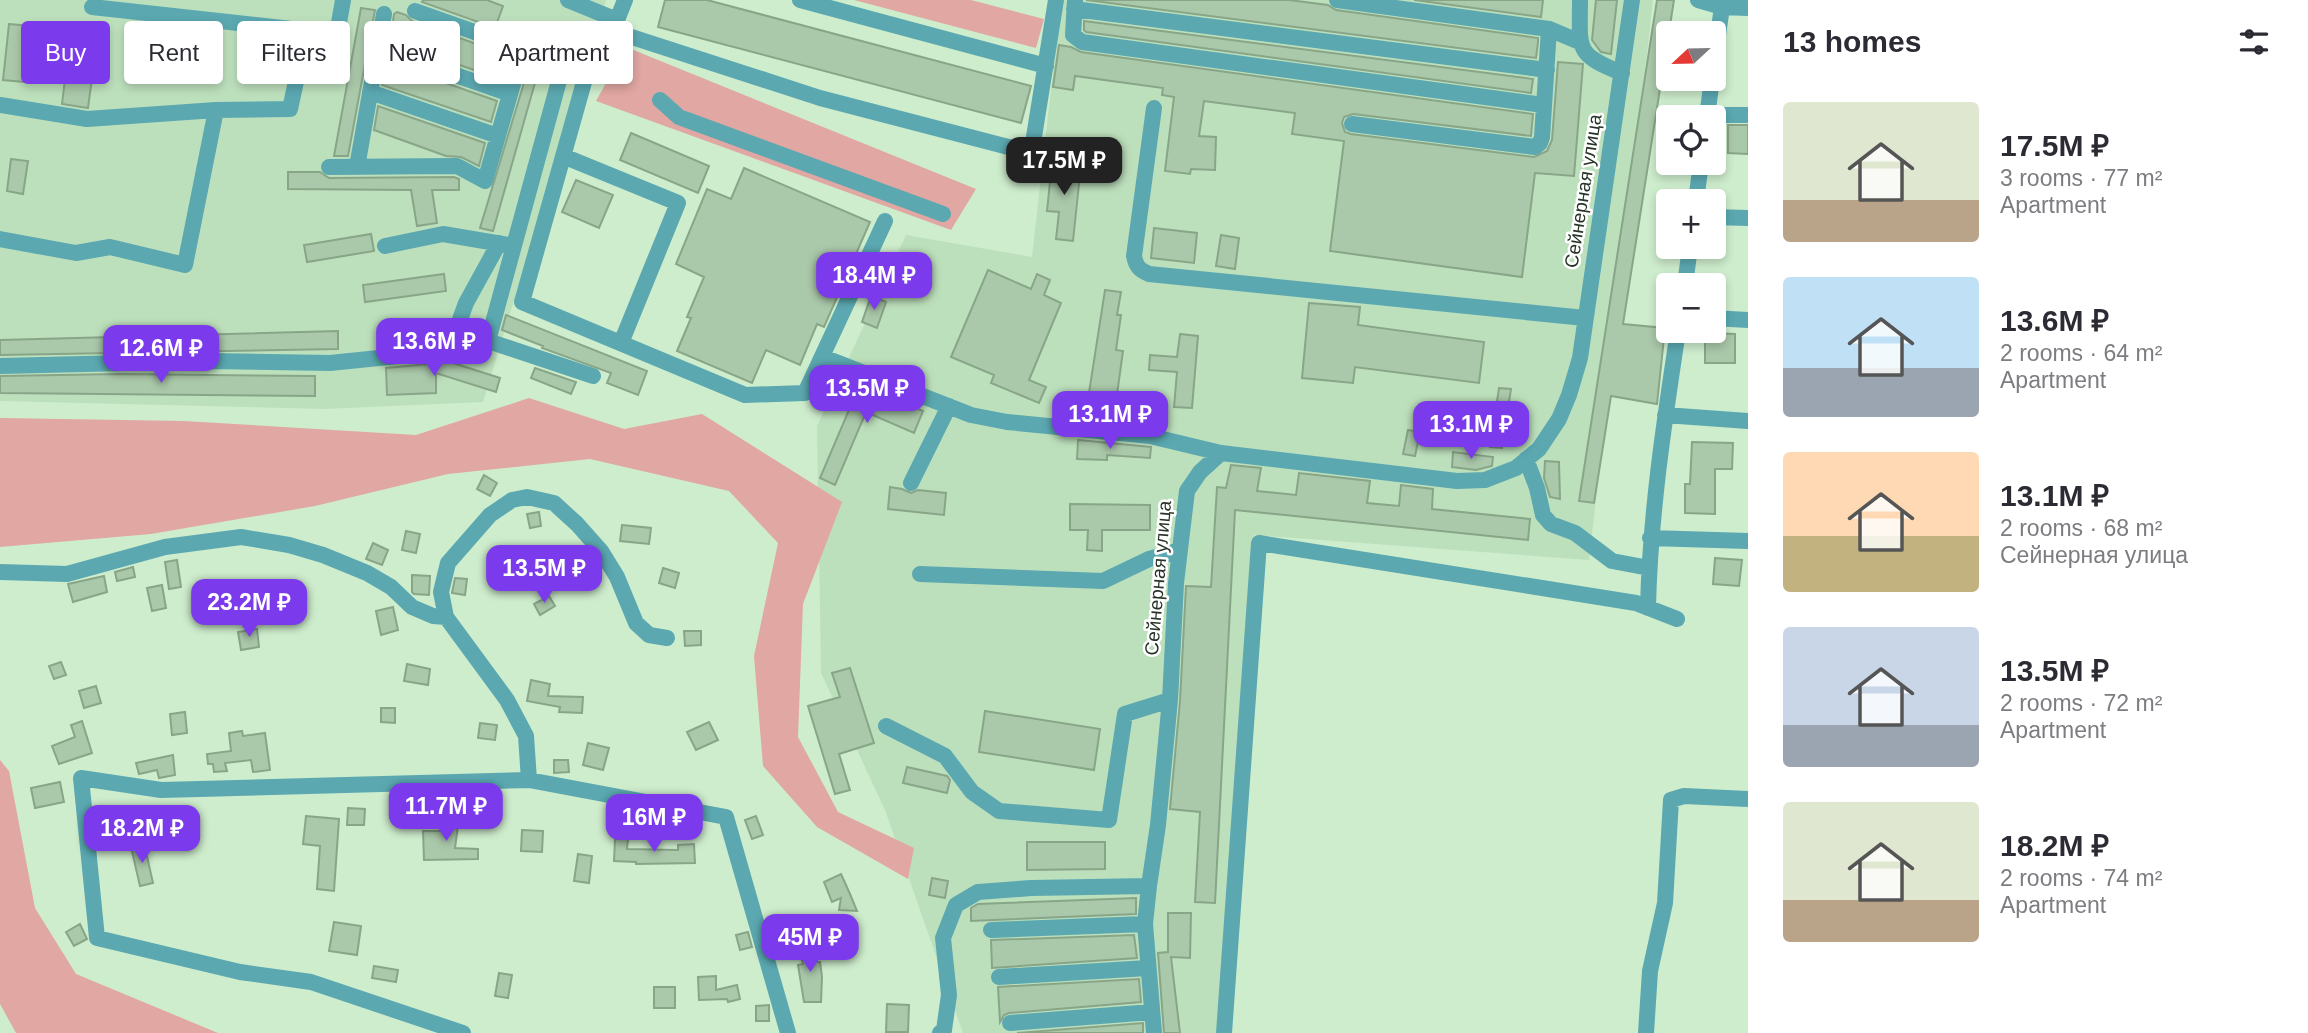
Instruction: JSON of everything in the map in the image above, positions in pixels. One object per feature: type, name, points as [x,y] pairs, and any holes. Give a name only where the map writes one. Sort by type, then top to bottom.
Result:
[{"type":"street","points":[[339,21],[343,0]]},
{"type":"street","points":[[568,0],[596,21]]},
{"type":"street","points":[[612,21],[625,0]]},
{"type":"street","points":[[800,0],[1045,66]]},
{"type":"street","points":[[633,37],[820,98],[1023,151],[1032,149],[1056,0]]},
{"type":"street","points":[[1337,0],[1549,29],[1580,42]]},
{"type":"street","points":[[1580,0],[1580,42],[1584,53],[1593,61],[1622,73]]},
{"type":"street","name":"Сейнерная улица","points":[[1154,1033],[1145,924],[1158,825],[1170,700],[1176,583],[1187,491],[1200,472],[1221,453],[1457,481],[1485,480],[1516,468],[1539,449],[1559,419],[1580,358],[1632,0]]},
{"type":"street","points":[[1698,0],[1721,7],[1748,8]]},
{"type":"street","points":[[1543,105],[1082,42],[1073,35],[1075,4],[1546,70]]},
{"type":"street","points":[[92,7],[237,23]]},
{"type":"street","points":[[1719,21],[1721,7]]},
{"type":"street","points":[[415,11],[474,32]]},
{"type":"street","points":[[383,21],[384,14]]},
{"type":"street","points":[[1352,124],[1529,148],[1540,143],[1549,29]]},
{"type":"street","points":[[460,76],[510,93]]},
{"type":"street","points":[[0,105],[87,119],[216,110],[290,109],[295,84]]},
{"type":"street","points":[[357,167],[371,84]]},
{"type":"street","points":[[329,167],[457,166],[485,181],[513,84]]},
{"type":"street","points":[[558,84],[507,244],[488,341],[593,376]]},
{"type":"street","points":[[588,84],[563,156],[522,302],[745,395],[805,393],[885,221]]},
{"type":"street","points":[[370,92],[498,136]]},
{"type":"street","points":[[660,100],[679,117],[943,214]]},
{"type":"street","points":[[1154,108],[1134,256],[1141,271],[1149,274],[1585,318]]},
{"type":"street","points":[[0,239],[76,253],[110,247],[185,265],[216,110]]},
{"type":"street","points":[[1726,116],[1748,115]]},
{"type":"street","points":[[563,156],[678,204],[621,343]]},
{"type":"street","points":[[1726,217],[1748,218]]},
{"type":"street","points":[[385,246],[443,234],[507,244]]},
{"type":"street","points":[[0,366],[209,361],[330,363],[437,352],[450,347],[466,303],[507,244]]},
{"type":"street","points":[[1726,319],[1748,320]]},
{"type":"street","points":[[1648,608],[1650,538],[1676,343]]},
{"type":"street","points":[[823,356],[971,415],[1007,422],[1150,436],[1221,453]]},
{"type":"street","points":[[911,483],[949,406]]},
{"type":"street","points":[[1665,415],[1748,421]]},
{"type":"street","points":[[1526,459],[1537,488],[1543,515],[1551,524],[1574,533],[1612,561],[1649,568]]},
{"type":"street","points":[[529,780],[526,736],[507,700],[446,617],[441,592],[448,563],[490,515],[512,500],[527,497],[554,503],[601,551],[636,623],[649,635],[667,638]]},
{"type":"street","points":[[0,572],[67,574],[165,547],[241,537],[289,545],[323,555],[367,573],[391,587],[412,607],[433,616],[446,617]]},
{"type":"street","points":[[1650,538],[1748,541]]},
{"type":"street","points":[[1224,1033],[1259,543],[1636,603],[1677,619]]},
{"type":"street","points":[[920,574],[1103,581],[1149,559],[1181,550]]},
{"type":"street","points":[[886,726],[945,756],[972,792],[999,811],[1109,820],[1125,714],[1170,700]]},
{"type":"street","points":[[463,1033],[311,982],[240,972],[97,938],[81,778],[162,790],[529,780],[726,817],[788,1033]]},
{"type":"street","points":[[1646,1033],[1650,971],[1665,904],[1671,800],[1684,796],[1748,799]]},
{"type":"street","points":[[940,1033],[944,1030],[949,995],[943,938],[956,905],[978,892],[1031,888],[1149,886]]},
{"type":"street","points":[[991,930],[1145,924]]},
{"type":"street","points":[[999,977],[1148,968]]},
{"type":"street","points":[[1010,1023],[1152,1012]]},
{"type":"shaded area","points":[[0,0],[606,0],[600,21],[474,21],[474,84],[580,84],[483,402],[324,409],[0,401]]},
{"type":"shaded area","points":[[854,0],[971,0],[1044,19],[1036,48]]},
{"type":"shaded area","points":[[1061,0],[1653,0],[1589,560],[1254,535],[1217,1033],[963,1033],[885,810],[821,673],[817,426],[906,235],[1032,257]]},
{"type":"shaded area","points":[[633,50],[976,189],[951,230],[596,101],[605,84],[633,84]]},
{"type":"shaded area","points":[[529,398],[624,429],[702,414],[842,502],[803,604],[798,737],[838,812],[914,848],[908,879],[817,827],[763,766],[754,656],[778,543],[729,491],[590,459],[448,474],[315,506],[151,534],[0,547],[0,418],[184,421],[416,435]]},
{"type":"shaded area","points":[[0,760],[9,771],[35,908],[76,974],[218,1033],[16,1033],[0,1004]]},
{"type":"building","points":[[487,0],[503,6],[498,21],[475,21],[422,2]]},
{"type":"building","points":[[665,0],[707,0],[1031,86],[1021,123],[658,27]]},
{"type":"building","points":[[1086,0],[1289,0],[1328,5],[1336,10],[1538,38],[1538,42],[1536,58]]},
{"type":"building","points":[[1414,0],[1543,0],[1541,17]]},
{"type":"building","points":[[1596,0],[1617,0],[1611,54],[1601,52],[1592,40]]},
{"type":"building","points":[[1657,0],[1674,0],[1671,21],[1656,21],[1656,91],[1660,91],[1623,324],[1656,327],[1656,343],[1663,343],[1657,404],[1611,396],[1594,503],[1579,501]]},
{"type":"building","points":[[361,8],[375,10],[373,21],[364,21],[364,69],[348,156],[334,156],[347,84],[350,84],[350,68]]},
{"type":"building","points":[[397,12],[406,15],[412,21],[393,21]]},
{"type":"building","points":[[1084,21],[1533,79],[1531,93],[1086,32]]},
{"type":"building","points":[[9,24],[21,25],[21,82],[3,80]]},
{"type":"building","points":[[460,38],[474,43],[474,70],[460,65]]},
{"type":"building","points":[[1059,45],[1081,52],[1533,114],[1531,136],[1353,114],[1344,117],[1342,123],[1345,132],[1351,134],[1534,157],[1547,151],[1552,140],[1558,62],[1583,64],[1574,176],[1535,173],[1522,277],[1330,251],[1344,141],[1292,134],[1295,113],[1204,101],[1199,136],[1216,137],[1215,170],[1191,169],[1190,174],[1165,171],[1174,97],[1162,95],[1163,88],[1075,76],[1073,90],[1053,87]]},
{"type":"building","points":[[64,84],[91,84],[88,108],[62,104]]},
{"type":"building","points":[[449,84],[497,101],[491,122],[382,85]]},
{"type":"building","points":[[524,84],[535,84],[493,231],[480,228]]},
{"type":"building","points":[[378,106],[485,143],[479,166],[461,157],[446,156],[374,130]]},
{"type":"building","points":[[1728,125],[1748,125],[1748,154],[1728,153]]},
{"type":"building","points":[[631,133],[709,166],[698,193],[620,160]]},
{"type":"building","points":[[11,159],[28,161],[23,194],[7,191]]},
{"type":"building","points":[[1052,162],[1081,165],[1073,241],[1056,239],[1059,212],[1047,211]]},
{"type":"building","points":[[744,168],[870,222],[824,327],[817,324],[800,365],[766,350],[752,383],[677,351],[691,318],[687,317],[704,277],[676,264],[707,189],[731,199]]},
{"type":"building","points":[[288,172],[320,172],[329,178],[454,177],[459,179],[459,190],[432,190],[437,223],[417,226],[411,190],[288,189]]},
{"type":"building","points":[[576,180],[613,195],[599,228],[562,212]]},
{"type":"building","points":[[1154,228],[1197,233],[1194,263],[1151,258]]},
{"type":"building","points":[[371,234],[374,251],[307,262],[304,245]]},
{"type":"building","points":[[1221,235],[1239,238],[1235,269],[1216,266]]},
{"type":"building","points":[[988,270],[1031,289],[1037,274],[1050,280],[1044,295],[1061,303],[1029,380],[1046,387],[1039,403],[991,383],[994,375],[951,357]]},
{"type":"building","points":[[444,274],[446,291],[365,302],[363,285]]},
{"type":"building","points":[[1105,290],[1121,292],[1116,350],[1123,351],[1114,416],[1086,412]]},
{"type":"building","points":[[871,296],[886,302],[877,328],[862,322]]},
{"type":"building","points":[[1309,303],[1360,307],[1358,325],[1484,342],[1479,383],[1355,367],[1353,383],[1302,378]]},
{"type":"building","points":[[506,315],[647,371],[638,395],[607,383],[611,373],[502,330]]},
{"type":"building","points":[[338,331],[338,349],[0,355],[0,340]]},
{"type":"building","points":[[1180,334],[1198,336],[1192,408],[1174,407],[1177,372],[1149,370],[1150,355],[1177,357]]},
{"type":"building","points":[[1726,334],[1735,334],[1735,363],[1705,363],[1705,343],[1726,343]]},
{"type":"building","points":[[450,362],[500,378],[496,392],[436,373],[436,393],[387,395],[386,368]]},
{"type":"building","points":[[535,368],[576,382],[571,394],[531,378]]},
{"type":"building","points":[[0,376],[315,376],[315,396],[0,393]]},
{"type":"building","points":[[860,384],[923,411],[914,433],[866,412],[835,485],[820,478]]},
{"type":"building","points":[[1499,388],[1511,389],[1502,448],[1490,447]]},
{"type":"building","points":[[1408,430],[1420,432],[1415,456],[1403,454]]},
{"type":"building","points":[[1078,440],[1151,447],[1150,458],[1107,455],[1107,460],[1077,459]]},
{"type":"building","points":[[1692,442],[1733,443],[1732,469],[1715,469],[1715,514],[1685,513],[1685,484],[1690,484]]},
{"type":"building","points":[[1453,452],[1493,457],[1492,466],[1476,470],[1452,467]]},
{"type":"building","points":[[1545,461],[1559,462],[1560,499],[1550,497],[1544,478]]},
{"type":"building","points":[[1231,465],[1261,468],[1257,491],[1296,495],[1299,473],[1370,481],[1367,503],[1399,506],[1401,485],[1433,489],[1432,509],[1530,519],[1528,540],[1235,510],[1215,903],[1195,902],[1200,812],[1170,809],[1180,701],[1186,586],[1211,587],[1217,487],[1226,488]]},
{"type":"building","points":[[484,475],[497,483],[490,496],[477,489]]},
{"type":"building","points":[[890,487],[911,493],[918,490],[946,493],[944,515],[888,509]]},
{"type":"building","points":[[1070,504],[1150,505],[1150,530],[1102,530],[1102,551],[1087,550],[1088,530],[1070,530]]},
{"type":"building","points":[[539,512],[541,526],[530,528],[527,514]]},
{"type":"building","points":[[622,525],[651,528],[649,544],[620,541]]},
{"type":"building","points":[[406,531],[420,534],[416,553],[402,550]]},
{"type":"building","points":[[373,543],[388,550],[382,565],[366,559]]},
{"type":"building","points":[[588,553],[590,569],[574,571],[572,555]]},
{"type":"building","points":[[1715,558],[1742,560],[1739,586],[1713,584]]},
{"type":"building","points":[[177,560],[181,587],[169,589],[165,562]]},
{"type":"building","points":[[133,567],[135,577],[117,581],[115,572]]},
{"type":"building","points":[[663,568],[679,573],[675,588],[659,583]]},
{"type":"building","points":[[412,575],[430,576],[429,595],[412,592]]},
{"type":"building","points":[[104,576],[107,592],[73,602],[68,584]]},
{"type":"building","points":[[455,578],[467,579],[465,595],[452,593]]},
{"type":"building","points":[[162,585],[166,608],[152,611],[147,588]]},
{"type":"building","points":[[549,596],[555,606],[540,615],[534,604]]},
{"type":"building","points":[[393,607],[398,630],[381,635],[376,611]]},
{"type":"building","points":[[257,629],[259,647],[241,650],[238,632]]},
{"type":"building","points":[[684,631],[701,631],[701,645],[685,646]]},
{"type":"building","points":[[61,662],[66,675],[54,679],[49,666]]},
{"type":"building","points":[[407,664],[430,669],[428,685],[404,681]]},
{"type":"building","points":[[850,668],[874,743],[839,754],[850,790],[835,794],[808,706],[840,697],[832,673]]},
{"type":"building","points":[[531,680],[550,684],[548,696],[583,697],[582,713],[559,712],[560,707],[527,701]]},
{"type":"building","points":[[96,686],[101,703],[84,708],[79,691]]},
{"type":"building","points":[[381,708],[395,708],[395,723],[381,722]]},
{"type":"building","points":[[985,711],[1100,729],[1094,770],[979,752]]},
{"type":"building","points":[[185,712],[187,733],[172,735],[170,714]]},
{"type":"building","points":[[82,721],[92,753],[59,764],[52,746],[75,737],[71,725]]},
{"type":"building","points":[[709,722],[718,740],[696,750],[687,732]]},
{"type":"building","points":[[480,723],[497,725],[495,740],[478,738]]},
{"type":"building","points":[[242,731],[243,736],[265,733],[270,770],[253,772],[251,760],[225,763],[227,771],[214,772],[213,764],[208,764],[207,754],[231,751],[229,733]]},
{"type":"building","points":[[588,743],[609,748],[603,770],[583,765]]},
{"type":"building","points":[[173,755],[175,775],[159,778],[157,770],[139,774],[136,763]]},
{"type":"building","points":[[554,760],[568,760],[569,772],[554,773]]},
{"type":"building","points":[[907,767],[947,776],[950,780],[947,793],[903,783]]},
{"type":"building","points":[[60,782],[64,802],[35,808],[31,788]]},
{"type":"building","points":[[451,798],[464,800],[463,813],[449,811]]},
{"type":"building","points":[[348,808],[365,809],[364,825],[347,825]]},
{"type":"building","points":[[306,816],[339,819],[334,891],[317,889],[320,846],[303,844]]},
{"type":"building","points":[[444,816],[459,818],[455,848],[478,849],[478,859],[424,860],[423,831],[441,831]]},
{"type":"building","points":[[756,816],[763,835],[752,839],[745,820]]},
{"type":"building","points":[[522,830],[543,831],[542,852],[521,851]]},
{"type":"building","points":[[615,839],[628,839],[627,849],[678,850],[678,845],[694,844],[695,863],[636,864],[614,861]]},
{"type":"building","points":[[1027,842],[1105,842],[1105,869],[1027,870]]},
{"type":"building","points":[[144,843],[153,883],[140,886],[131,847]]},
{"type":"building","points":[[578,854],[592,856],[589,883],[574,881]]},
{"type":"building","points":[[841,874],[857,911],[839,910],[841,898],[832,902],[824,882]]},
{"type":"building","points":[[932,878],[948,881],[945,898],[929,895]]},
{"type":"building","points":[[1136,898],[1136,914],[971,921],[971,908],[978,904]]},
{"type":"building","points":[[1168,913],[1191,913],[1190,958],[1171,957],[1180,1033],[1164,1033],[1158,953],[1168,952]]},
{"type":"building","points":[[334,922],[361,926],[357,955],[329,951]]},
{"type":"building","points":[[80,924],[87,939],[74,946],[66,932]]},
{"type":"building","points":[[748,932],[752,947],[740,950],[736,935]]},
{"type":"building","points":[[1134,935],[1137,958],[992,968],[991,940]]},
{"type":"building","points":[[809,940],[816,962],[820,962],[821,1002],[804,1002],[798,965],[803,964],[797,944]]},
{"type":"building","points":[[374,966],[398,970],[396,982],[372,978]]},
{"type":"building","points":[[499,973],[512,975],[508,998],[495,996]]},
{"type":"building","points":[[716,976],[716,990],[737,985],[740,999],[728,1002],[727,999],[699,1000],[698,977]]},
{"type":"building","points":[[1139,979],[1141,1002],[1009,1013],[1004,1015],[1000,1022],[998,987]]},
{"type":"building","points":[[654,987],[675,987],[675,1008],[654,1008]]},
{"type":"building","points":[[887,1004],[909,1005],[908,1032],[886,1032]]},
{"type":"building","points":[[769,1005],[769,1021],[756,1021],[756,1006]]},
{"type":"building","points":[[1143,1023],[1143,1033],[1017,1033]]}]
